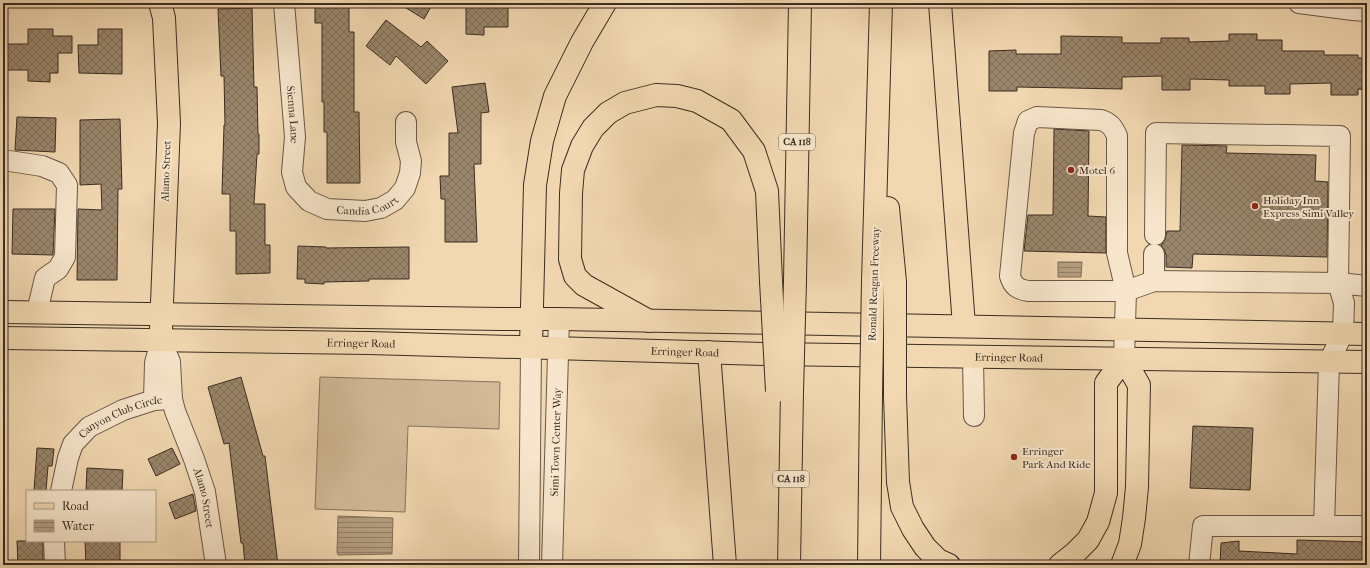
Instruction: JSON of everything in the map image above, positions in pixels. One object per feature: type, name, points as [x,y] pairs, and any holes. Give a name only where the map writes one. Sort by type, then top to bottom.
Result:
[{"type":"main road","name":"Alamo Street","points":[[160,3],[164,18],[169,123],[161,340]]},
{"type":"main road","points":[[531,347],[534,185],[542,142],[555,96],[582,42],[605,3]]},
{"type":"main road","name":"CA 118","points":[[785,392],[795,281],[800,3]]},
{"type":"main road","points":[[881,3],[879,117],[884,281],[895,396],[898,482],[902,507],[913,529],[925,548],[938,560],[949,565]]},
{"type":"main road","points":[[940,3],[964,326]]},
{"type":"main road","points":[[649,321],[584,285],[575,276],[570,259],[573,170],[582,146],[593,128],[608,113],[625,103],[656,95],[677,96],[697,101],[731,120],[754,151],[767,192],[771,281],[785,392],[789,561]]},
{"type":"main road","name":"Ronald Reagan Freeway","points":[[869,565],[871,394],[884,281]]},
{"type":"main road","points":[[3,312],[559,319],[1367,334]]},
{"type":"main road","name":"Erringer Road","points":[[3,338],[369,343],[973,357],[1367,362]]},
{"type":"main road","points":[[709,352],[725,565]]},
{"type":"main road","points":[[1060,565],[1088,540],[1098,522],[1106,493],[1106,383],[1124,359],[1139,384],[1137,487],[1130,544],[1122,565]]},
{"type":"street","name":"Sienna Lane","points":[[284,3],[295,137],[292,172],[296,187],[309,201],[326,209]]},
{"type":"street","points":[[1300,3],[1353,10],[1367,10]]},
{"type":"street","points":[[1124,359],[1126,291],[1117,253],[1117,136],[1113,126],[1101,120],[1037,117],[1028,121],[1024,133],[1010,276],[1013,285],[1019,289],[1028,291],[1126,291],[1154,281],[1338,283],[1367,286]]},
{"type":"street","name":"Candia Court","points":[[326,209],[365,211],[381,208],[395,200],[405,188],[410,173],[411,161],[406,142],[406,122]]},
{"type":"street","points":[[1154,281],[1156,133],[1340,136],[1338,283],[1344,303],[1343,333],[1329,362],[1324,526]]},
{"type":"street","points":[[3,160],[42,166],[59,174],[67,185],[65,257],[58,269],[45,278],[37,312]]},
{"type":"street","name":"Simi Town Center Way","points":[[552,565],[559,319]]},
{"type":"street","name":"Alamo Street","points":[[161,340],[170,362],[163,399],[175,411],[205,492],[216,565]]},
{"type":"street","points":[[529,565],[531,347]]},
{"type":"street","points":[[973,357],[974,416]]},
{"type":"street","name":"Canyon Club Circle","points":[[61,490],[68,458],[74,444],[89,427],[123,410],[163,399]]},
{"type":"street","points":[[1199,565],[1203,526],[1367,526]]},
{"type":"street","points":[[54,542],[55,565]]},
{"type":"shaded area","points":[[320,377],[500,382],[499,429],[408,426],[405,512],[315,509]]},
{"type":"water","points":[[1058,262],[1082,262],[1081,277],[1058,277]]},
{"type":"water","points":[[338,516],[393,518],[392,554],[338,555]]},
{"type":"building","points":[[315,3],[349,3],[349,32],[354,32],[354,112],[359,112],[360,183],[327,183],[327,132],[324,132],[324,102],[322,102],[322,23],[315,23]]},
{"type":"building","points":[[398,3],[433,3],[424,19]]},
{"type":"building","points":[[466,3],[508,3],[508,27],[484,27],[484,35],[466,34]]},
{"type":"building","points":[[252,8],[254,87],[257,87],[259,134],[259,154],[257,154],[254,204],[265,204],[265,245],[270,245],[270,273],[236,274],[236,231],[230,231],[230,194],[222,194],[225,125],[224,76],[221,76],[218,9]]},
{"type":"building","points":[[386,20],[421,47],[427,41],[448,61],[426,84],[396,56],[390,65],[366,46]]},
{"type":"building","points":[[28,29],[53,29],[53,36],[72,36],[72,53],[58,53],[58,73],[50,73],[50,82],[28,81],[28,70],[3,70],[3,44],[28,44]]},
{"type":"building","points":[[98,29],[122,29],[122,74],[79,73],[78,45],[98,45]]},
{"type":"building","points":[[1229,34],[1257,34],[1257,40],[1282,40],[1282,51],[1324,51],[1324,55],[1358,55],[1358,58],[1367,58],[1367,90],[1358,89],[1358,95],[1331,95],[1331,83],[1290,84],[1290,94],[1265,94],[1265,86],[1229,86],[1229,80],[1190,79],[1190,90],[1162,90],[1162,76],[1122,77],[1122,89],[1017,87],[1017,91],[989,91],[989,51],[1016,50],[1016,54],[1061,54],[1061,36],[1122,37],[1122,43],[1161,43],[1161,38],[1189,38],[1189,42],[1229,41]]},
{"type":"building","points":[[485,83],[489,112],[481,113],[481,164],[474,164],[477,242],[445,242],[445,199],[441,199],[440,176],[449,176],[449,133],[458,133],[452,87]]},
{"type":"building","points":[[17,117],[56,118],[55,152],[15,150]]},
{"type":"building","points":[[120,119],[122,189],[118,189],[117,280],[77,280],[78,209],[102,210],[101,184],[80,185],[80,120]]},
{"type":"building","name":"Motel 6","points":[[1054,129],[1089,131],[1088,216],[1106,217],[1106,253],[1024,251],[1028,215],[1053,215]]},
{"type":"building","name":"Holiday Inn Express Simi Valley","points":[[1182,145],[1227,146],[1226,153],[1316,155],[1315,181],[1328,182],[1327,257],[1193,254],[1192,268],[1166,267],[1166,255],[1161,245],[1165,240],[1167,231],[1180,231]]},
{"type":"building","points":[[13,209],[55,209],[53,255],[12,254]]},
{"type":"building","points":[[298,246],[326,248],[409,247],[409,279],[369,279],[369,281],[324,282],[324,284],[305,283],[305,279],[297,279]]},
{"type":"building","points":[[241,377],[263,456],[265,456],[278,565],[245,565],[229,443],[224,444],[208,387]]},
{"type":"building","points":[[1193,426],[1253,428],[1250,490],[1190,488]]},
{"type":"building","points":[[37,448],[54,449],[52,466],[48,466],[46,490],[34,490]]},
{"type":"building","points":[[172,448],[180,464],[156,476],[148,459]]},
{"type":"building","points":[[87,468],[123,470],[122,490],[86,490]]},
{"type":"building","points":[[193,494],[196,511],[175,519],[169,503]]},
{"type":"building","points":[[1297,540],[1367,542],[1367,565],[1220,565],[1221,543],[1239,541],[1239,551],[1297,554]]},
{"type":"building","points":[[17,541],[43,542],[43,565],[18,565]]},
{"type":"building","points":[[85,542],[120,542],[120,565],[86,565]]},
{"type":"place","name":"Motel 6","points":[[1071,170]]},
{"type":"place","name":"Holiday Inn Express Simi Valley","points":[[1255,206]]},
{"type":"place","name":"Erringer Park And Ride","points":[[1014,457]]}]
